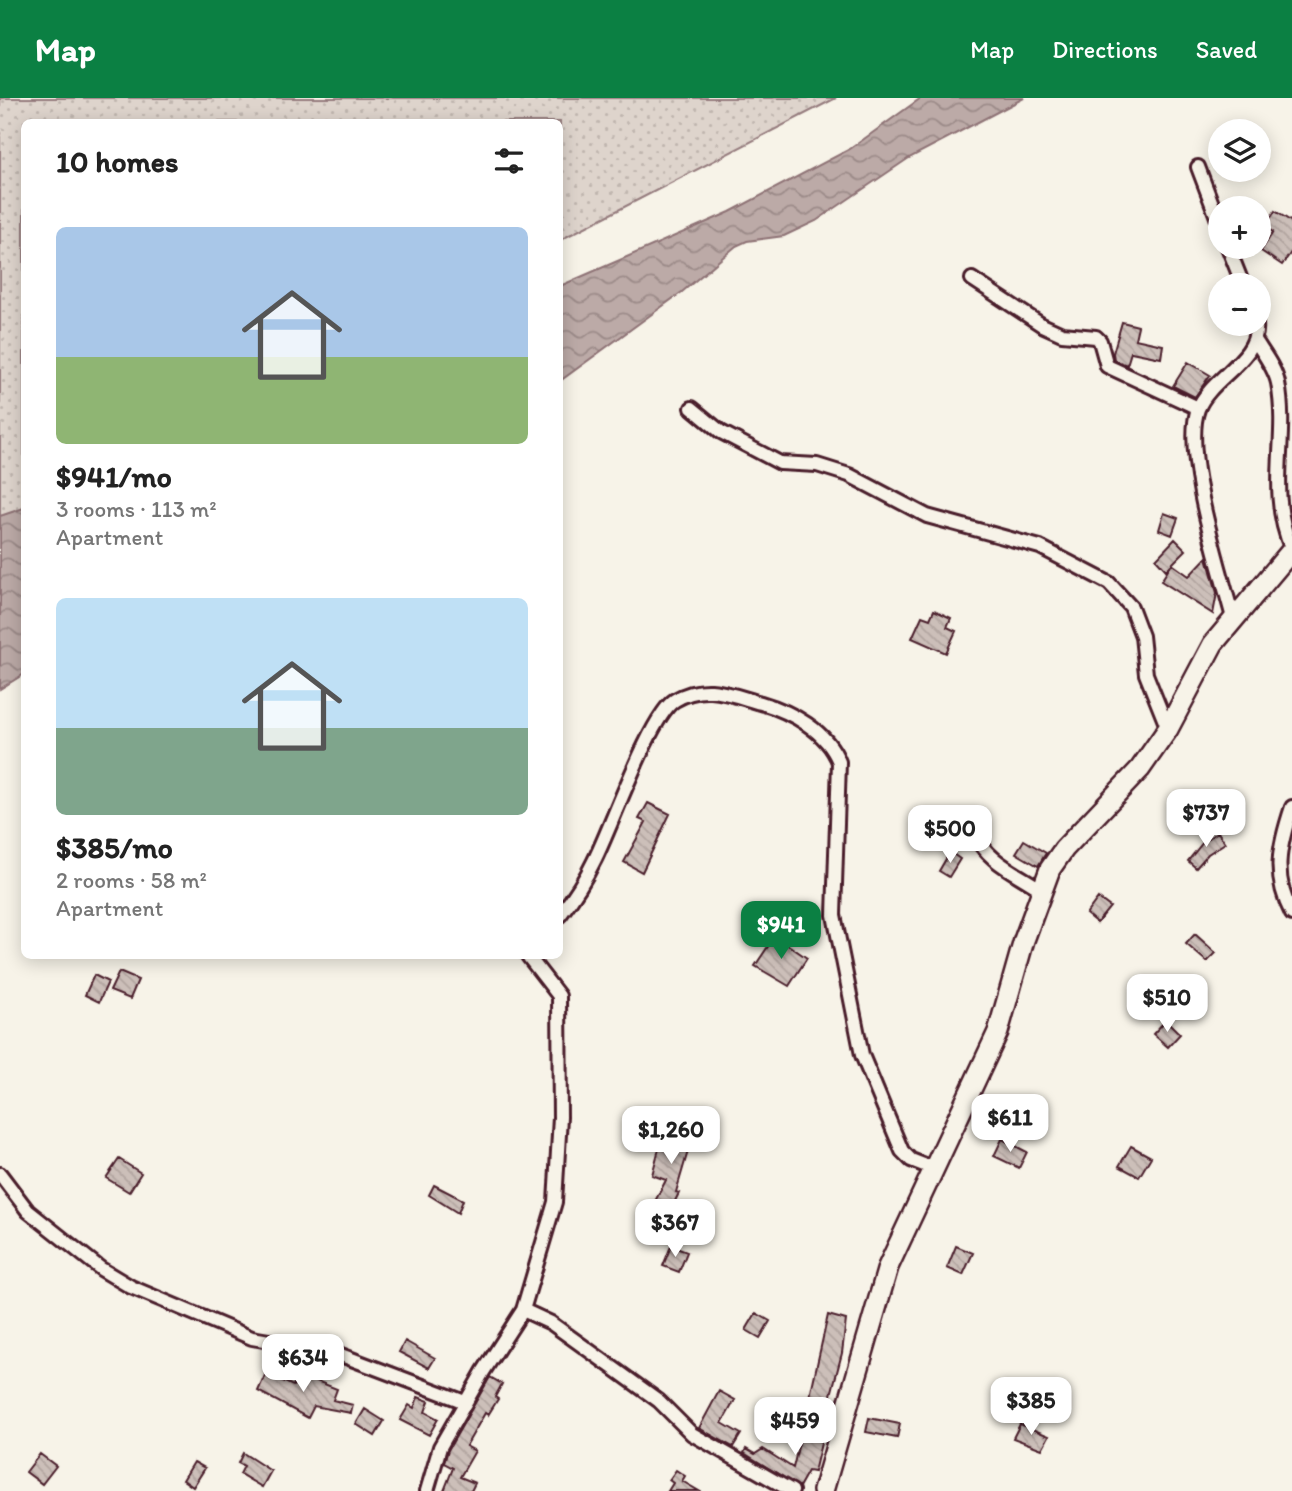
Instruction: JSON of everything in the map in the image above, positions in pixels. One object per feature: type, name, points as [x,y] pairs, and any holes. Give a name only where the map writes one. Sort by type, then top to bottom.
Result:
[{"type":"main road","points":[[824,1491],[888,1267],[998,1032],[1040,889],[1064,849],[1140,769],[1168,729],[1194,676],[1233,618],[1292,550]]},
{"type":"street","points":[[1198,167],[1209,196]]},
{"type":"street","points":[[972,279],[1042,325],[1062,334],[1096,337],[1100,341],[1108,366],[1198,408]]},
{"type":"street","points":[[1255,336],[1278,380],[1278,499],[1281,524],[1292,550]]},
{"type":"street","points":[[1233,618],[1214,555],[1198,476],[1194,426],[1198,408],[1255,340]]},
{"type":"street","points":[[692,408],[721,432],[780,463],[817,466],[849,475],[927,516],[1040,547],[1109,583],[1131,607],[1142,636],[1146,674],[1168,729]]},
{"type":"street","points":[[563,910],[594,861],[654,729],[674,701],[695,693],[720,690],[778,708],[798,718],[834,748],[839,762],[834,915],[862,1055],[902,1151],[911,1160],[934,1169]]},
{"type":"street","points":[[1292,807],[1283,833],[1279,864],[1281,893],[1292,914]]},
{"type":"street","points":[[974,832],[979,845],[993,858],[1040,889]]},
{"type":"street","points":[[427,1491],[440,1447],[523,1310],[555,1202],[560,1129],[559,996],[530,959]]},
{"type":"street","points":[[0,1174],[28,1211],[84,1257],[131,1287],[252,1338],[333,1353],[465,1402]]},
{"type":"street","points":[[523,1310],[551,1323],[659,1401],[692,1434],[792,1491]]},
{"type":"shaded area","points":[[0,98],[836,98],[563,238],[563,119],[21,119],[21,510],[0,520]]},
{"type":"water","points":[[921,98],[1024,98],[909,158],[816,221],[784,236],[747,241],[736,246],[682,292],[563,379],[563,285],[730,212],[850,149]]},
{"type":"water","points":[[21,509],[21,676],[0,689],[0,516]]},
{"type":"building","points":[[1275,211],[1292,222],[1292,251],[1282,265],[1271,258],[1271,217]]},
{"type":"building","points":[[1122,322],[1138,326],[1135,339],[1163,345],[1161,358],[1131,352],[1127,365],[1114,360],[1113,353]]},
{"type":"building","points":[[1188,362],[1210,375],[1195,397],[1173,386]]},
{"type":"building","points":[[1164,513],[1178,518],[1172,535],[1159,530]]},
{"type":"building","points":[[1175,539],[1186,550],[1166,570],[1156,559]]},
{"type":"building","points":[[1207,557],[1217,593],[1213,614],[1161,581],[1172,564],[1189,576]]},
{"type":"building","points":[[934,610],[951,618],[947,627],[956,631],[946,653],[912,638],[922,616],[930,619]]},
{"type":"building","points":[[648,803],[670,814],[642,872],[624,862],[646,822],[639,819]]},
{"type":"building","points":[[1218,832],[1225,843],[1208,854],[1196,868],[1188,861],[1204,841]]},
{"type":"building","points":[[1024,840],[1046,853],[1038,866],[1016,853]]},
{"type":"building","points":[[950,852],[960,859],[949,877],[939,871]]},
{"type":"building","points":[[1098,898],[1110,907],[1097,923],[1086,914]]},
{"type":"building","points":[[1195,934],[1216,953],[1207,962],[1186,944]]},
{"type":"building","points":[[775,936],[807,958],[789,986],[755,966]]},
{"type":"building","points":[[119,972],[138,980],[130,999],[110,991]]},
{"type":"building","points":[[94,975],[108,982],[99,1002],[85,995]]},
{"type":"building","points":[[1166,1020],[1180,1034],[1168,1047],[1153,1034]]},
{"type":"building","points":[[665,1126],[693,1134],[676,1192],[679,1193],[668,1215],[652,1207],[666,1180],[652,1175]]},
{"type":"building","points":[[1002,1139],[1027,1152],[1019,1168],[994,1156]]},
{"type":"building","points":[[1131,1146],[1151,1157],[1139,1177],[1119,1166]]},
{"type":"building","points":[[119,1159],[141,1173],[129,1192],[106,1178]]},
{"type":"building","points":[[434,1185],[463,1200],[458,1213],[429,1195]]},
{"type":"building","points":[[671,1246],[687,1252],[679,1272],[663,1266]]},
{"type":"building","points":[[956,1246],[973,1253],[963,1275],[947,1268]]},
{"type":"building","points":[[756,1313],[770,1321],[760,1338],[746,1330]]},
{"type":"building","points":[[828,1315],[846,1320],[842,1353],[827,1410],[808,1405]]},
{"type":"building","points":[[405,1341],[435,1358],[429,1368],[399,1352]]},
{"type":"building","points":[[301,1370],[315,1378],[314,1380],[337,1389],[333,1400],[353,1405],[351,1413],[314,1406],[308,1418],[258,1391],[266,1373],[293,1386]]},
{"type":"building","points":[[490,1377],[502,1384],[495,1397],[498,1399],[488,1415],[485,1413],[466,1446],[475,1451],[460,1477],[475,1483],[471,1491],[444,1491],[453,1468],[444,1463],[448,1450]]},
{"type":"building","points":[[719,1391],[735,1400],[722,1423],[741,1434],[733,1447],[699,1428]]},
{"type":"building","points":[[418,1397],[429,1401],[425,1412],[438,1419],[429,1435],[400,1420],[409,1405],[414,1408]]},
{"type":"building","points":[[365,1409],[384,1421],[375,1436],[356,1424]]},
{"type":"building","points":[[869,1418],[900,1424],[897,1438],[866,1432]]},
{"type":"building","points":[[1020,1424],[1049,1436],[1042,1449],[1013,1438]]},
{"type":"building","points":[[803,1426],[824,1431],[814,1472],[808,1471],[799,1487],[744,1453],[746,1449],[755,1454],[763,1449],[793,1468]]},
{"type":"building","points":[[243,1453],[271,1471],[262,1487],[240,1474],[244,1466],[238,1463]]},
{"type":"building","points":[[40,1454],[56,1466],[42,1484],[26,1472]]},
{"type":"building","points":[[194,1462],[205,1468],[193,1487],[183,1480]]},
{"type":"building","points":[[676,1470],[685,1476],[682,1481],[699,1491],[668,1491],[673,1483],[669,1480]]}]
